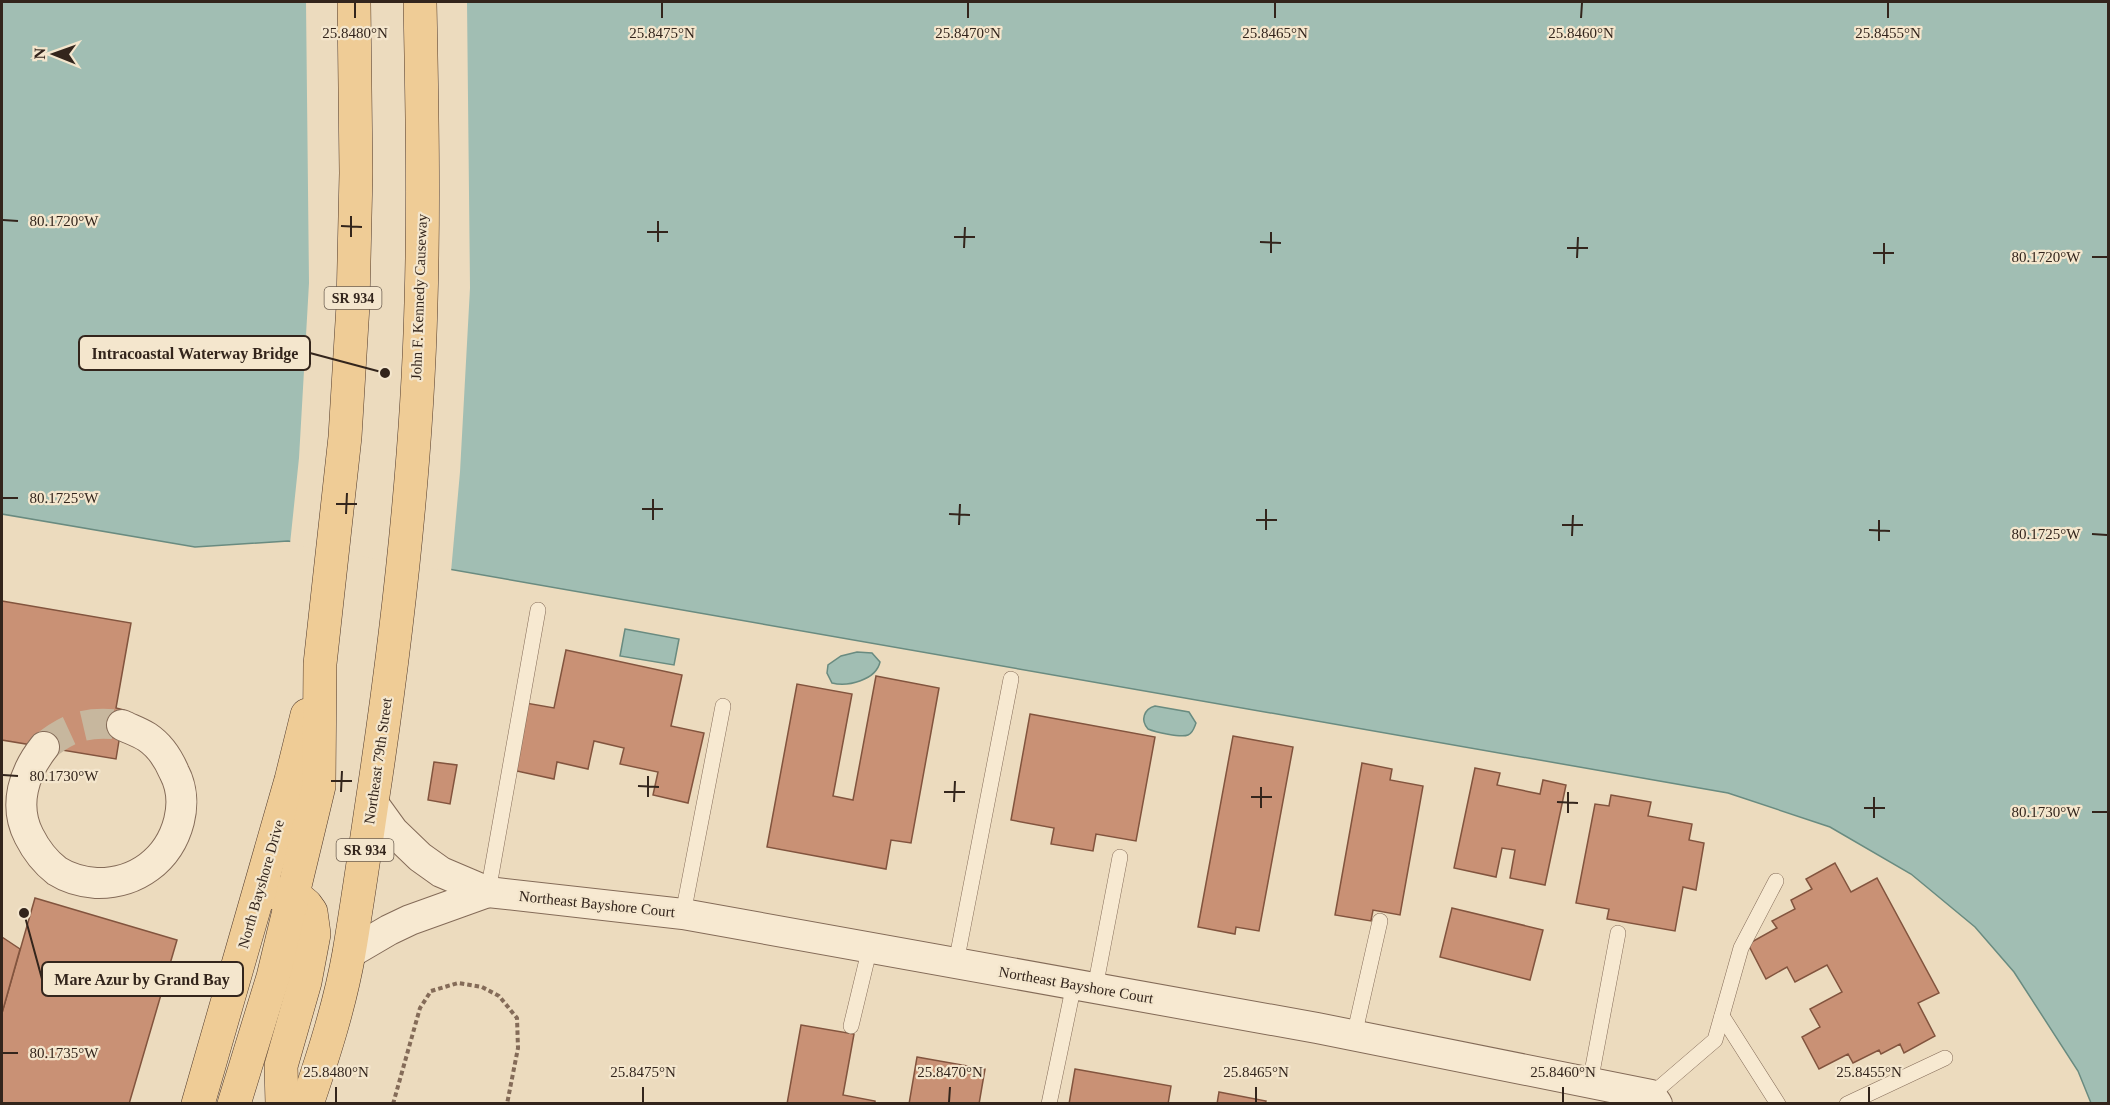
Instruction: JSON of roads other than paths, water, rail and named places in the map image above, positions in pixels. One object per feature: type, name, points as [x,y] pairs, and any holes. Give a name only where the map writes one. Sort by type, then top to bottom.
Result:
[{"type":"main road","name":"SR 934","points":[[320,664],[345,437],[353,305],[356,173],[354,2]]},
{"type":"main road","name":"John F. Kennedy Causeway","points":[[400,591],[414,439],[421,304],[420,2]]},
{"type":"main road","name":"Northeast 79th Street","points":[[307,1104],[322,1059],[348,954],[372,802],[400,591]]},
{"type":"main road","name":"North Bayshore Drive","points":[[198,1104],[291,780],[320,664]]},
{"type":"main road","points":[[234,1104],[273,977],[294,898],[319,786],[320,664]]},
{"type":"main road","points":[[259,888],[300,900],[311,912],[314,934],[302,992],[281,1066],[282,1104]]},
{"type":"street","points":[[44,747],[32,763],[11,801],[38,853],[58,872],[84,882],[112,883],[138,875],[160,858],[175,835],[182,808],[178,781],[167,756],[147,737],[122,725]]},
{"type":"street","name":"Northeast Bayshore Court","points":[[372,802],[393,831],[420,857],[441,872],[488,892],[683,914],[870,947],[1354,1036],[1590,1083],[1654,1099]]},
{"type":"street","name":"Northeast Bayshore Court","points":[[348,954],[410,920],[488,892]]},
{"type":"lane","points":[[488,892],[538,610]]},
{"type":"lane","points":[[956,963],[1011,679]]},
{"type":"lane","points":[[683,914],[723,706]]},
{"type":"lane","points":[[1050,1104],[1120,857]]},
{"type":"lane","points":[[1654,1099],[1715,1040],[1741,948],[1776,880]]},
{"type":"lane","points":[[1354,1036],[1380,921]]},
{"type":"lane","points":[[1590,1083],[1618,933]]},
{"type":"lane","points":[[851,1026],[870,947]]},
{"type":"lane","points":[[1722,1016],[1778,1104]]},
{"type":"lane","points":[[1847,1104],[1945,1058]]},
{"type":"tunnel","points":[[44,747],[62,734],[80,727],[99,724],[122,725]]},
{"type":"place","name":"Intracoastal Waterway Bridge","points":[[385,373]]},
{"type":"place","name":"Mare Azur by Grand Bay","points":[[24,913]]}]
